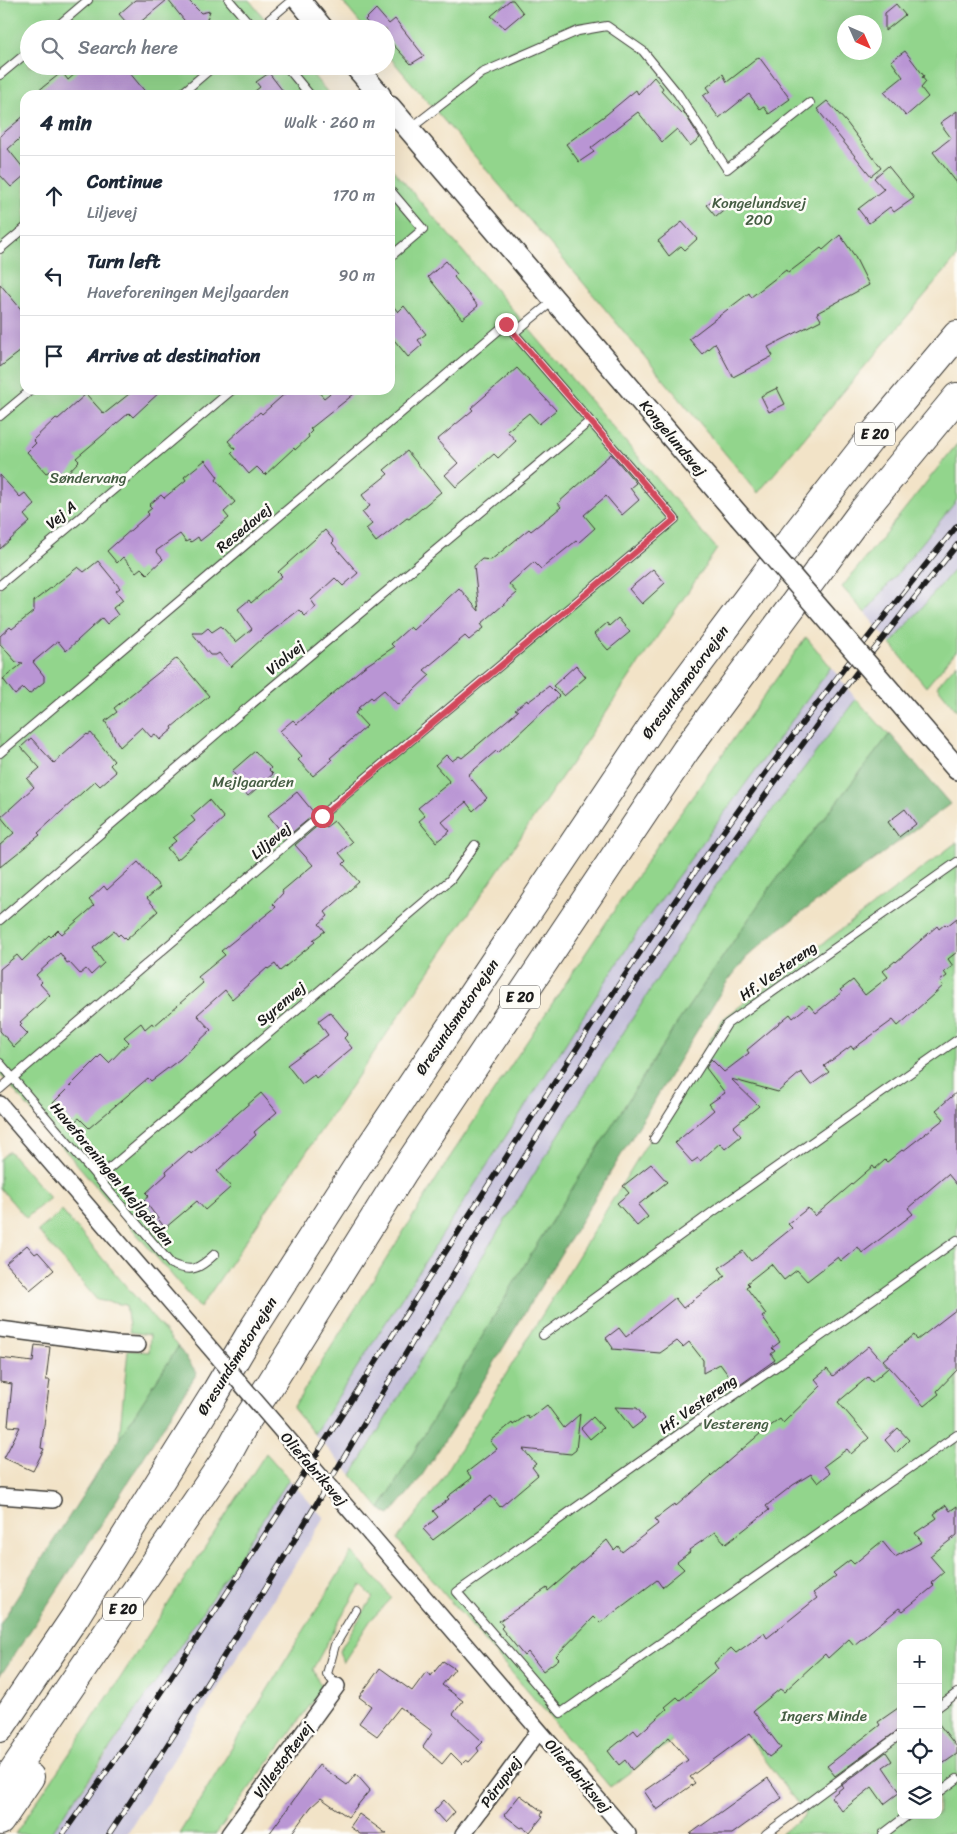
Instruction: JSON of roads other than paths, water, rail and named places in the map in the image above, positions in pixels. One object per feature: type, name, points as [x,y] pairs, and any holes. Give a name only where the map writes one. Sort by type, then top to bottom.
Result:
[{"type":"highway","name":"Øresundsmotorvejen","points":[[0,1728],[75,1617],[214,1395],[253,1329],[366,1153],[655,722],[795,535],[878,429],[957,335]]},
{"type":"highway","name":"E 20","points":[[0,1790],[223,1463],[243,1426],[402,1174],[686,750],[856,519],[957,397]]},
{"type":"highway","points":[[0,1698],[208,1387],[253,1329]]},
{"type":"highway","points":[[0,1821],[170,1563],[223,1463]]},
{"type":"street","points":[[299,0],[316,20]]},
{"type":"street","points":[[363,75],[376,90]]},
{"type":"street","name":"Kongelundsvej","points":[[395,113],[957,769]]},
{"type":"street","name":"Oliefabriksvej","points":[[0,1104],[628,1834]]},
{"type":"street","points":[[0,1329],[115,1344],[138,1345]]},
{"type":"street","points":[[0,1496],[52,1500]]},
{"type":"street","name":"Villestoftevej","points":[[229,1834],[337,1686]]},
{"type":"street","name":"Pårupvej","points":[[463,1834],[539,1731]]},
{"type":"lane","points":[[65,20],[88,0]]},
{"type":"lane","points":[[230,0],[248,20]]},
{"type":"lane","points":[[267,20],[292,0]]},
{"type":"lane","points":[[410,130],[482,73],[578,31],[607,26],[643,51],[678,94],[727,169],[810,103]]},
{"type":"lane","points":[[0,75],[20,58]]},
{"type":"lane","points":[[186,90],[203,75]]},
{"type":"lane","points":[[293,75],[306,90]]},
{"type":"lane","points":[[395,196],[423,229],[395,253]]},
{"type":"lane","points":[[0,249],[20,232]]},
{"type":"lane","points":[[555,299],[514,333],[590,421]]},
{"type":"lane","name":"Resedavej","points":[[0,754],[506,324],[514,333]]},
{"type":"lane","points":[[0,416],[25,395]]},
{"type":"lane","name":"Vej A","points":[[0,585],[226,395]]},
{"type":"lane","name":"Liljevej","points":[[0,1089],[266,862],[675,519],[590,421]]},
{"type":"lane","name":"Violvej","points":[[0,920],[235,718],[590,421]]},
{"type":"lane","name":"Syrenvej","points":[[98,1178],[450,880],[475,845]]},
{"type":"lane","name":"Hf. Vestereng","points":[[654,1139],[727,1024],[957,862]]},
{"type":"lane","points":[[543,1335],[714,1211],[957,1040]]},
{"type":"lane","name":"Haveforeningen Mejlgården","points":[[0,1063],[171,1264],[185,1270],[203,1266],[215,1254]]},
{"type":"lane","name":"Hf. Vestereng","points":[[957,1240],[717,1407],[457,1592],[561,1713],[957,1435]]},
{"type":"lane","points":[[337,1686],[327,1674],[335,1646],[356,1610]]},
{"type":"lane","points":[[942,1704],[957,1693]]},
{"type":"lane","points":[[766,1834],[897,1737]]},
{"type":"lane","points":[[942,1789],[957,1778]]},
{"type":"lane","points":[[883,1834],[903,1819]]},
{"type":"railway","points":[[63,1834],[218,1607],[515,1144],[700,864],[807,717],[957,526]]},
{"type":"railway","points":[[109,1834],[226,1653],[503,1192],[628,994],[717,863],[810,734],[957,545]]},
{"type":"park label","name":"Kongelundsvej 200","points":[[759,212]]},
{"type":"park label","name":"Søndervang","points":[[88,478]]},
{"type":"park label","name":"Mejlgaarden","points":[[253,782]]},
{"type":"park label","name":"Vestereng","points":[[736,1424]]},
{"type":"park label","name":"Ingers Minde","points":[[824,1716]]}]
